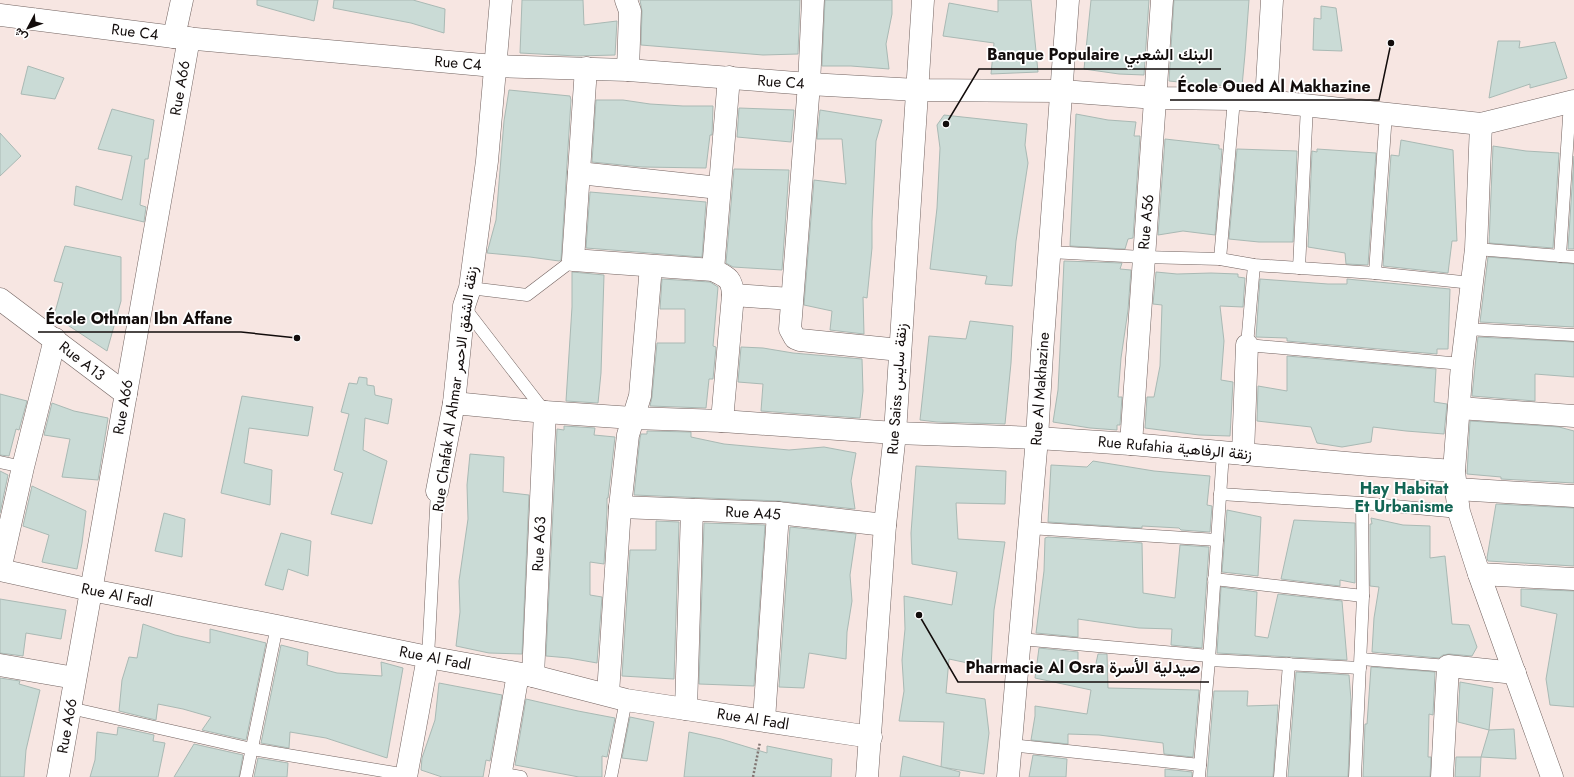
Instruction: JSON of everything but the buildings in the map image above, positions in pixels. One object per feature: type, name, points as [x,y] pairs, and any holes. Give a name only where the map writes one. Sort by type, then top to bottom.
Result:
[{"type":"street","name":"Rue A66","points":[[58,777],[126,394],[182,37],[182,0]]},
{"type":"street","name":"Rue Chafak Al Ahmar زنقة الشفق الاحمر","points":[[437,491],[454,404],[467,297],[487,161],[494,66],[501,0]]},
{"type":"street","points":[[626,0],[630,11],[628,70]]},
{"type":"street","points":[[813,0],[809,84],[790,329],[794,338],[800,340],[900,350]]},
{"type":"street","name":"Rue Saiss زنقة سايس","points":[[867,777],[885,525],[895,432],[923,0]]},
{"type":"street","name":"Rue Al Makhazine","points":[[1008,777],[1037,438],[1068,0]]},
{"type":"street","name":"Rue A56","points":[[1131,444],[1162,0]]},
{"type":"street","points":[[1266,101],[1272,0]]},
{"type":"street","name":"Rue C4","points":[[0,15],[182,37],[494,66],[628,70],[809,84],[917,90],[1062,91],[1156,98],[1234,99],[1386,113],[1481,124]]},
{"type":"street","points":[[586,68],[572,260],[713,270],[729,279],[733,285],[733,295],[722,421]]},
{"type":"street","points":[[713,270],[729,78]]},
{"type":"street","points":[[1552,777],[1479,574],[1459,512],[1455,480],[1462,364],[1476,249],[1481,124],[1572,102]]},
{"type":"street","points":[[579,173],[719,188]]},
{"type":"street","points":[[617,697],[620,507],[628,435],[640,396],[651,266]]},
{"type":"street","points":[[733,295],[792,299]]},
{"type":"street","name":"Rue A13","points":[[0,299],[126,394]]},
{"type":"street","points":[[0,570],[54,340]]},
{"type":"street","points":[[1233,453],[1247,345]]},
{"type":"street","name":"Rue Rufahia زنقة الرفاهية","points":[[454,404],[633,418],[722,421],[895,432],[1037,438],[1131,444],[1233,453],[1574,496]]},
{"type":"street","points":[[1459,408],[1574,416]]},
{"type":"street","name":"Rue A63","points":[[507,776],[525,675],[545,412]]},
{"type":"street","name":"Rue A45","points":[[620,507],[778,513],[885,525]]},
{"type":"street","points":[[686,709],[692,510]]},
{"type":"street","points":[[764,720],[778,513]]},
{"type":"street","name":"Rue Al Fadl","points":[[0,570],[91,590],[525,675],[617,697],[871,737]]},
{"type":"street","points":[[1479,574],[1574,579]]},
{"type":"street","name":"Rue Chafak Al Ahmar زنقة الشفق الاحمر","points":[[407,776],[428,657]]},
{"type":"street","points":[[0,665],[75,678]]},
{"type":"street","points":[[1442,777],[1448,666],[1515,673]]},
{"type":"lane","points":[[1220,259],[1234,99]]},
{"type":"lane","points":[[1560,256],[1572,102]]},
{"type":"lane","points":[[1299,268],[1307,106]]},
{"type":"lane","points":[[1375,273],[1386,113]]},
{"type":"lane","points":[[1476,249],[1574,257]]},
{"type":"lane","points":[[1050,252],[1220,259],[1254,265],[1375,273],[1472,283]]},
{"type":"lane","points":[[467,297],[527,295],[572,260]]},
{"type":"lane","points":[[1254,265],[1247,345],[1462,364]]},
{"type":"lane","points":[[467,297],[545,412]]},
{"type":"lane","points":[[1466,330],[1574,335]]},
{"type":"lane","points":[[1010,745],[1200,771],[1220,494],[1233,453]]},
{"type":"lane","points":[[0,462],[23,467]]},
{"type":"lane","name":"Rue Chafak Al Ahmar زنقة الشفق الاحمر","points":[[428,657],[437,491]]},
{"type":"lane","points":[[1220,494],[1362,503],[1459,512]]},
{"type":"lane","points":[[1355,777],[1363,596],[1362,503]]},
{"type":"lane","points":[[1029,528],[1217,540]]},
{"type":"lane","points":[[1214,579],[1363,596]]},
{"type":"lane","points":[[246,777],[277,626]]},
{"type":"lane","points":[[1020,639],[1209,658],[1288,664],[1360,663],[1448,666]]},
{"type":"lane","points":[[1280,777],[1288,664]]},
{"type":"lane","points":[[611,777],[617,697]]},
{"type":"lane","points":[[70,708],[252,749],[407,776]]},
{"type":"path","points":[[753,777],[764,720]]},
{"type":"place","name":"École Oued Al Makhazine","points":[[1391,43]]},
{"type":"place","name":"Banque Populaire البنك الشعبي","points":[[946,124]]},
{"type":"place","name":"École Othman Ibn Affane","points":[[297,338]]},
{"type":"place","name":"Pharmacie Al Osra صيدلية الأسرة","points":[[919,615]]},
{"type":"district","name":"Hay Habitat Et Urbanisme","points":[[1404,497]]}]
